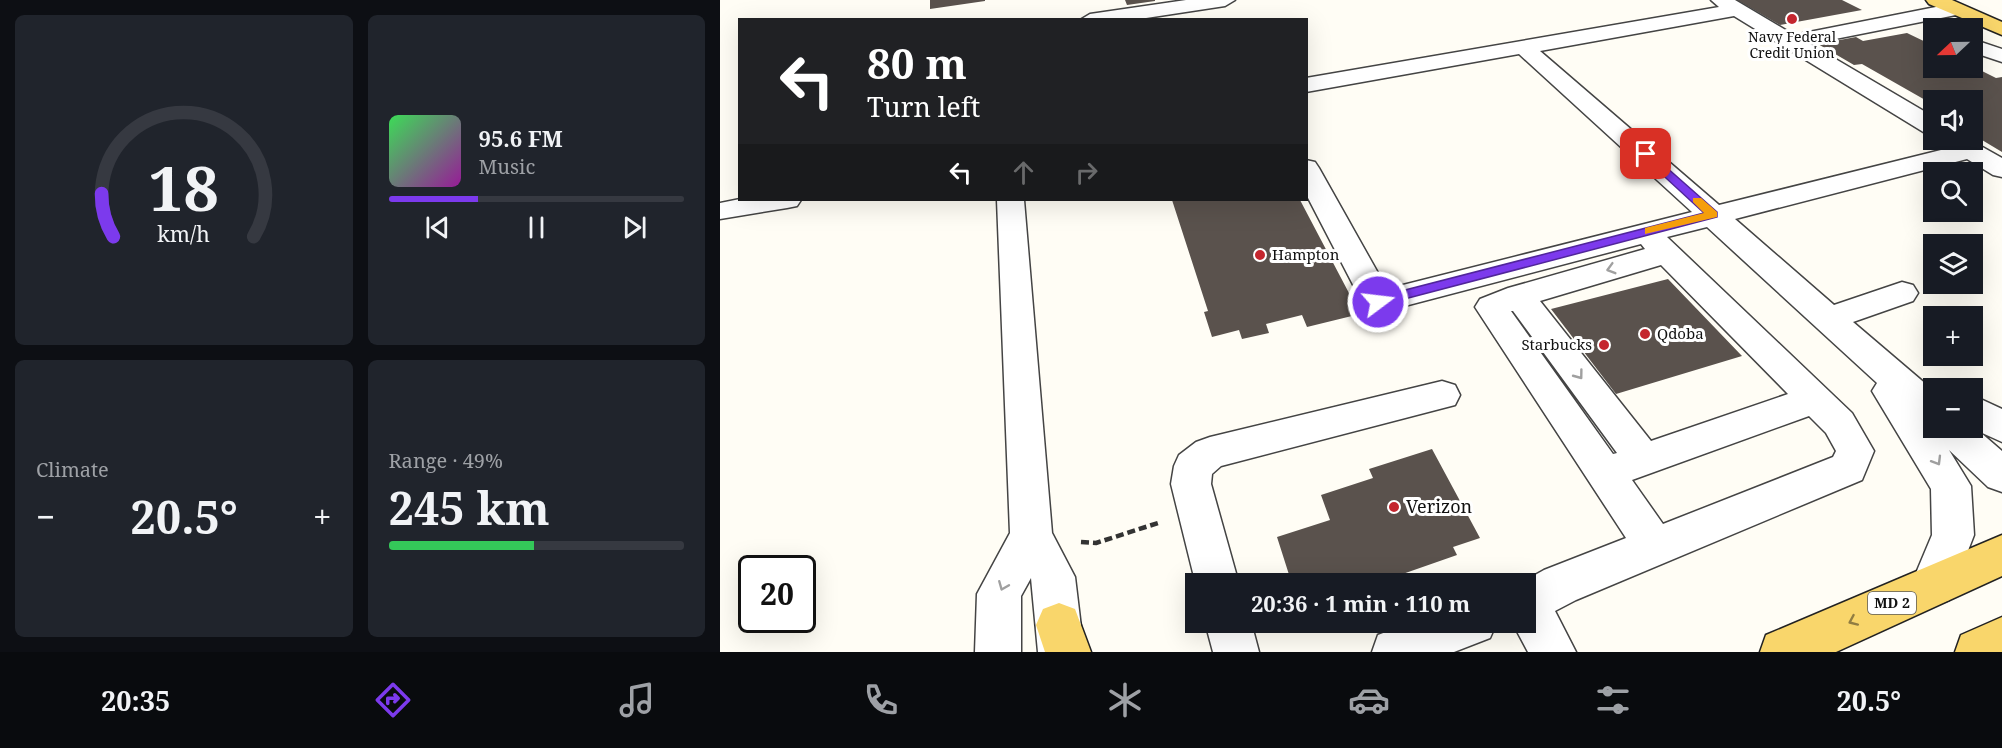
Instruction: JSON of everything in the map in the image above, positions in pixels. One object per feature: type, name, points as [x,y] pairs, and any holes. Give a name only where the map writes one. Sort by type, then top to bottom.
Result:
[{"type":"main road","points":[[1936,0],[2002,29]]},
{"type":"main road","points":[[1977,0],[2002,10]]},
{"type":"main road","name":"MD 2","points":[[1783,652],[2002,555]]},
{"type":"main road","points":[[1978,652],[2002,640]]},
{"type":"street","points":[[1084,16],[1225,0]]},
{"type":"street","points":[[1308,85],[1526,49],[1729,5],[1923,121]]},
{"type":"street","points":[[1790,42],[1956,9]]},
{"type":"street","points":[[1909,19],[1923,25]]},
{"type":"street","points":[[1526,49],[1923,403]]},
{"type":"street","points":[[1983,49],[2002,56]]},
{"type":"street","points":[[1654,546],[1491,307],[1656,243],[1713,214],[1944,150]]},
{"type":"street","points":[[1970,150],[2002,169]]},
{"type":"street","points":[[1308,172],[1378,302],[1656,243]]},
{"type":"street","points":[[720,211],[781,201]]},
{"type":"street","points":[[1010,201],[1031,536],[1053,577],[1063,643]]},
{"type":"street","points":[[1536,598],[1560,585],[1848,468],[1855,451],[1839,423],[1656,243]]},
{"type":"street","points":[[1834,323],[1902,293]]},
{"type":"street","points":[[1519,296],[1643,459]]},
{"type":"street","points":[[1834,323],[1924,378]]},
{"type":"street","points":[[1834,323],[1895,398],[1951,486],[1953,535],[1934,585]]},
{"type":"street","points":[[1214,573],[1191,484],[1193,466],[1210,453],[1442,395]]},
{"type":"street","points":[[1604,474],[1816,399]]},
{"type":"street","points":[[1983,416],[2002,427]]},
{"type":"street","points":[[1961,438],[2002,475]]},
{"type":"street","points":[[995,651],[999,594],[1031,536]]},
{"type":"street","points":[[1536,621],[1553,652]]},
{"type":"street","points":[[1231,633],[1236,652]]},
{"type":"street","points":[[1395,652],[1445,633]]},
{"type":"path","points":[[1081,542],[1096,543],[1158,523]]},
{"type":"building","points":[[930,0],[985,0],[985,1],[930,9]]},
{"type":"building","points":[[1125,0],[1155,0],[1155,1],[1127,5]]},
{"type":"building","name":"Navy Federal Credit Union","points":[[1737,0],[1842,0],[1862,10],[1780,25]]},
{"type":"building","points":[[1907,33],[1923,41],[1923,78],[1983,78],[1983,72],[1996,78],[2002,77],[2002,152],[1983,141],[1983,90],[1923,90],[1923,99],[1862,64],[1854,65],[1818,44],[1856,37],[1863,41]]},
{"type":"building","name":"Hampton","points":[[1172,201],[1301,201],[1360,314],[1307,327],[1302,315],[1266,324],[1269,333],[1242,339],[1239,330],[1212,337],[1204,312],[1208,311]]},
{"type":"building","points":[[1668,279],[1742,356],[1616,394],[1551,309]]},
{"type":"building","name":"Verizon","points":[[1432,449],[1480,538],[1453,547],[1457,555],[1405,573],[1288,573],[1277,537],[1330,520],[1321,495],[1373,478],[1369,469]]},
{"type":"slow traffic","points":[[1649,231],[1713,214],[1697,200]]},
{"type":"place","name":"Navy Federal Credit Union","points":[[1792,19]]},
{"type":"place","name":"Hampton","points":[[1260,255]]},
{"type":"place","name":"Qdoba","points":[[1645,334]]},
{"type":"place","name":"Starbucks","points":[[1604,345]]},
{"type":"place","name":"Verizon","points":[[1394,507]]},
{"type":"route","points":[[1378,302],[1713,214],[1646,154]]}]
